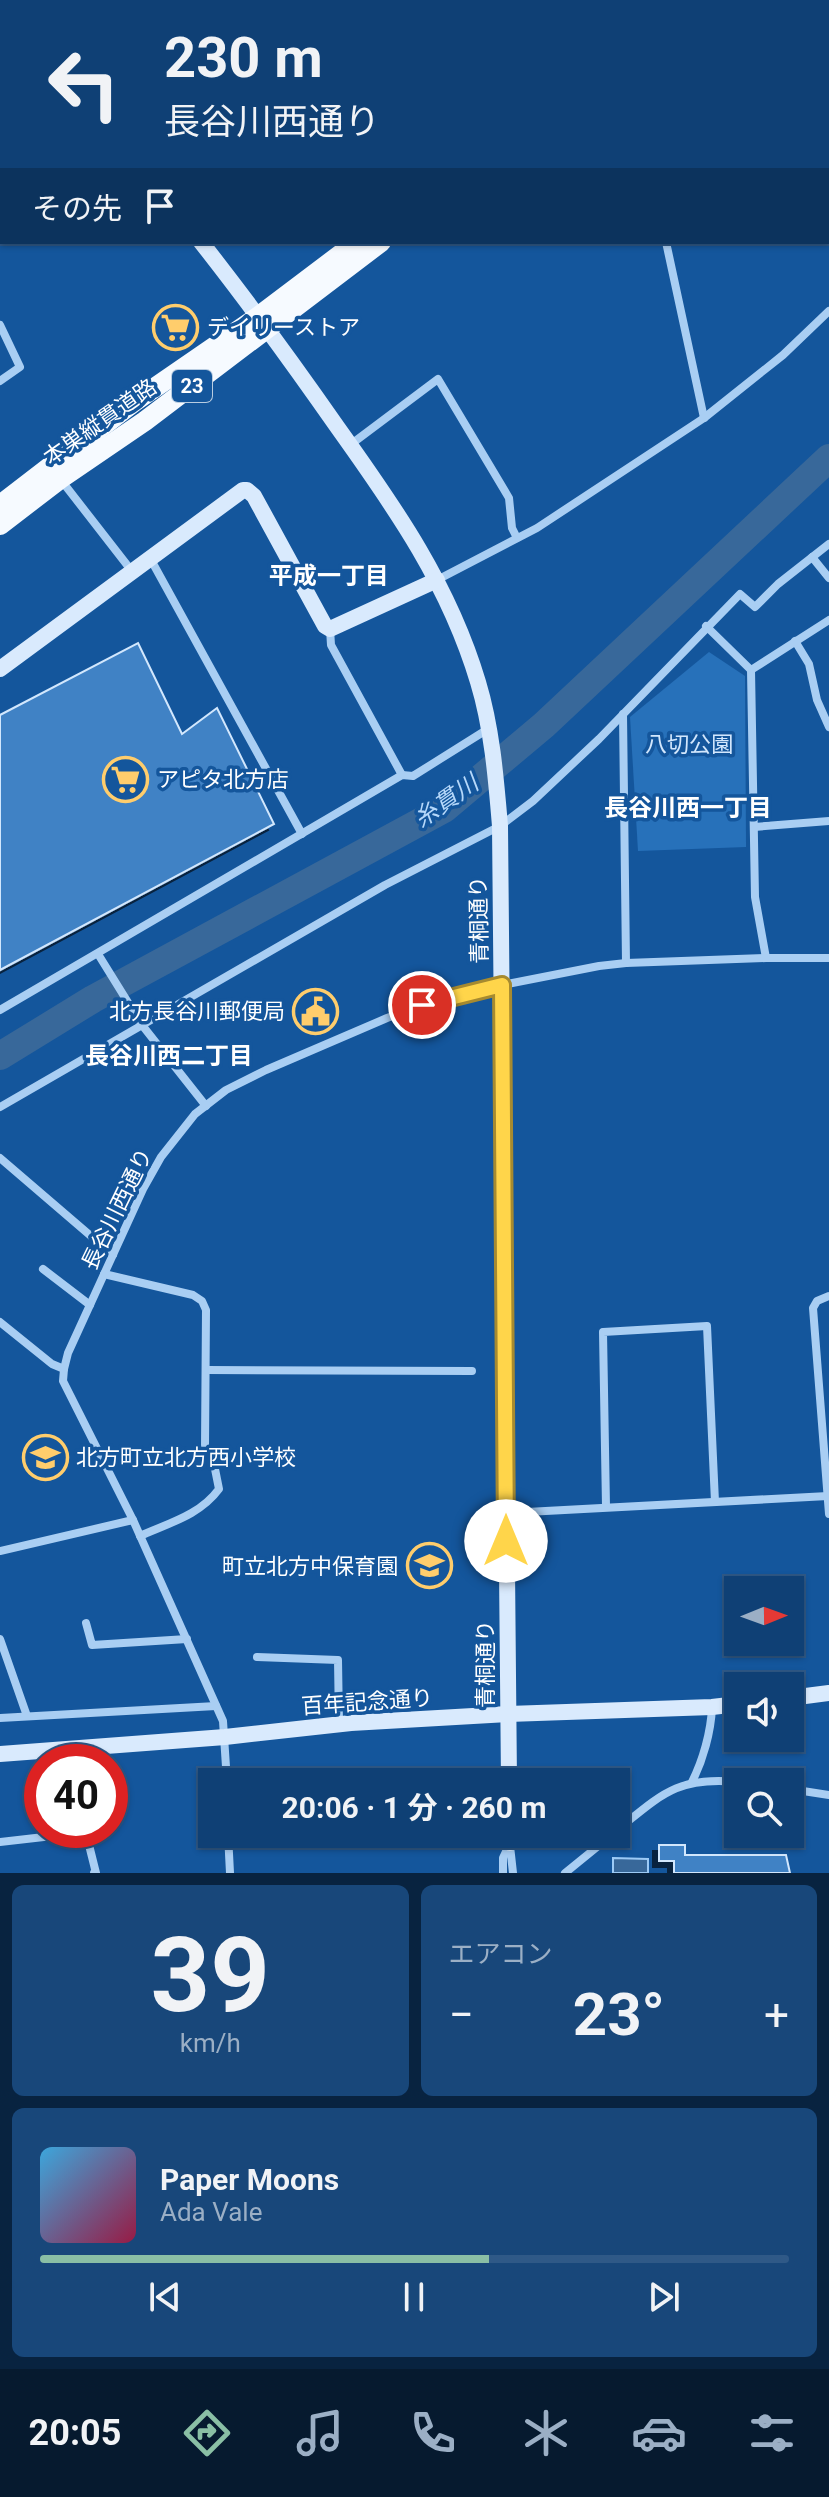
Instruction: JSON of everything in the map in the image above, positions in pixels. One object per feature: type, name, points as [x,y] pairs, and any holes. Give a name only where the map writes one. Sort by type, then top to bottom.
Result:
[{"type":"main road","name":"本巣縦貫道路","points":[[0,525],[60,479],[145,421],[355,244]]},
{"type":"main road","name":"本巣縦貫道路","points":[[0,505],[134,402],[264,322],[378,244]]},
{"type":"street","name":"青桐通り","points":[[203,244],[264,322],[414,537],[454,617],[478,683],[488,729],[500,826],[509,1768]]},
{"type":"street","points":[[666,244],[704,418]]},
{"type":"street","points":[[330,629],[437,580],[537,528],[704,418],[783,355],[829,311]]},
{"type":"street","points":[[0,325],[20,367],[0,381]]},
{"type":"street","points":[[350,445],[438,379],[509,498],[512,528],[517,538]]},
{"type":"street","points":[[60,479],[131,570]]},
{"type":"street","points":[[0,669],[239,491],[247,490],[254,496],[325,626],[330,629]]},
{"type":"street","points":[[0,1107],[139,1022],[385,885],[500,826],[533,801],[623,714],[740,594],[755,607],[778,584],[829,544]]},
{"type":"street","points":[[812,557],[829,578]]},
{"type":"street","points":[[150,558],[302,834]]},
{"type":"street","points":[[751,670],[829,620]]},
{"type":"street","points":[[706,626],[751,670],[755,897],[766,958]]},
{"type":"street","points":[[330,629],[331,645],[402,775]]},
{"type":"street","points":[[795,641],[809,664],[817,700],[829,727]]},
{"type":"street","points":[[623,714],[626,963]]},
{"type":"street","points":[[0,1010],[100,957],[402,775],[413,776],[488,729]]},
{"type":"street","points":[[754,827],[829,821]]},
{"type":"street","points":[[100,957],[139,1022],[206,1106]]},
{"type":"street","name":"長谷川西通り","points":[[64,1369],[68,1353],[104,1274],[161,1157],[180,1131],[226,1090],[387,1018],[422,1005],[502,985],[626,963],[829,958]]},
{"type":"street","points":[[0,1158],[113,1255]]},
{"type":"street","points":[[43,1269],[90,1305]]},
{"type":"street","points":[[104,1274],[193,1295],[202,1301],[206,1310],[205,1447],[214,1464],[219,1489],[196,1512],[140,1536]]},
{"type":"street","points":[[829,1296],[817,1301],[813,1308],[829,1514]]},
{"type":"street","points":[[0,1322],[52,1364],[64,1369],[63,1381],[133,1520],[223,1721],[226,1768]]},
{"type":"street","points":[[606,1507],[603,1332],[707,1326],[715,1502]]},
{"type":"street","points":[[206,1370],[472,1371]]},
{"type":"street","points":[[506,1513],[828,1496]]},
{"type":"street","points":[[0,1551],[133,1520]]},
{"type":"street","points":[[86,1623],[92,1645],[187,1639]]},
{"type":"street","points":[[0,1639],[27,1716]]},
{"type":"street","points":[[257,1657],[338,1660],[339,1725]]},
{"type":"street","points":[[804,1696],[829,1693]]},
{"type":"street","points":[[0,1718],[216,1706]]},
{"type":"street","name":"百年記念通り","points":[[128,1749],[339,1725],[508,1714],[724,1706]]},
{"type":"street","points":[[692,1782],[705,1746],[712,1707]]},
{"type":"street","name":"百年記念通り","points":[[0,1754],[24,1754]]},
{"type":"street","points":[[630,1820],[675,1787],[692,1782],[724,1782]]},
{"type":"street","points":[[804,1791],[829,1795]]},
{"type":"street","points":[[0,1842],[24,1839]]},
{"type":"street","points":[[90,1848],[94,1873]]},
{"type":"street","points":[[229,1848],[230,1873]]},
{"type":"street","points":[[503,1873],[506,1848]]},
{"type":"street","points":[[511,1848],[513,1873]]},
{"type":"street","points":[[565,1873],[596,1848]]},
{"type":"green space","name":"八切公園","points":[[709,652],[745,676],[746,847],[638,851],[630,717]]},
{"type":"shaded area","points":[[613,1858],[648,1859],[648,1873],[613,1873]]},
{"type":"building","name":"アピタ北方店","points":[[138,643],[182,734],[217,708],[274,824],[0,970],[0,715]]},
{"type":"building","points":[[659,1845],[685,1845],[685,1855],[786,1855],[790,1873],[674,1873],[674,1861],[659,1861]]},
{"type":"waterway","name":"糸貫川","points":[[0,1056],[93,999],[444,809],[544,725],[829,458]]},
{"type":"place","name":"デイリーストア","points":[[176,327]]},
{"type":"place","name":"アピタ北方店","points":[[126,779]]},
{"type":"place","name":"北方長谷川郵便局","points":[[316,1011]]},
{"type":"place","name":"北方町立北方西小学校","points":[[45,1457]]},
{"type":"place","name":"町立北方中保育園","points":[[429,1566]]},
{"type":"district","name":"平成一丁目","points":[[329,576]]},
{"type":"district","name":"長谷川西一丁目","points":[[688,808]]},
{"type":"district","name":"長谷川西二丁目","points":[[169,1056]]},
{"type":"route","points":[[422,1005],[502,985],[506,1541]]}]
